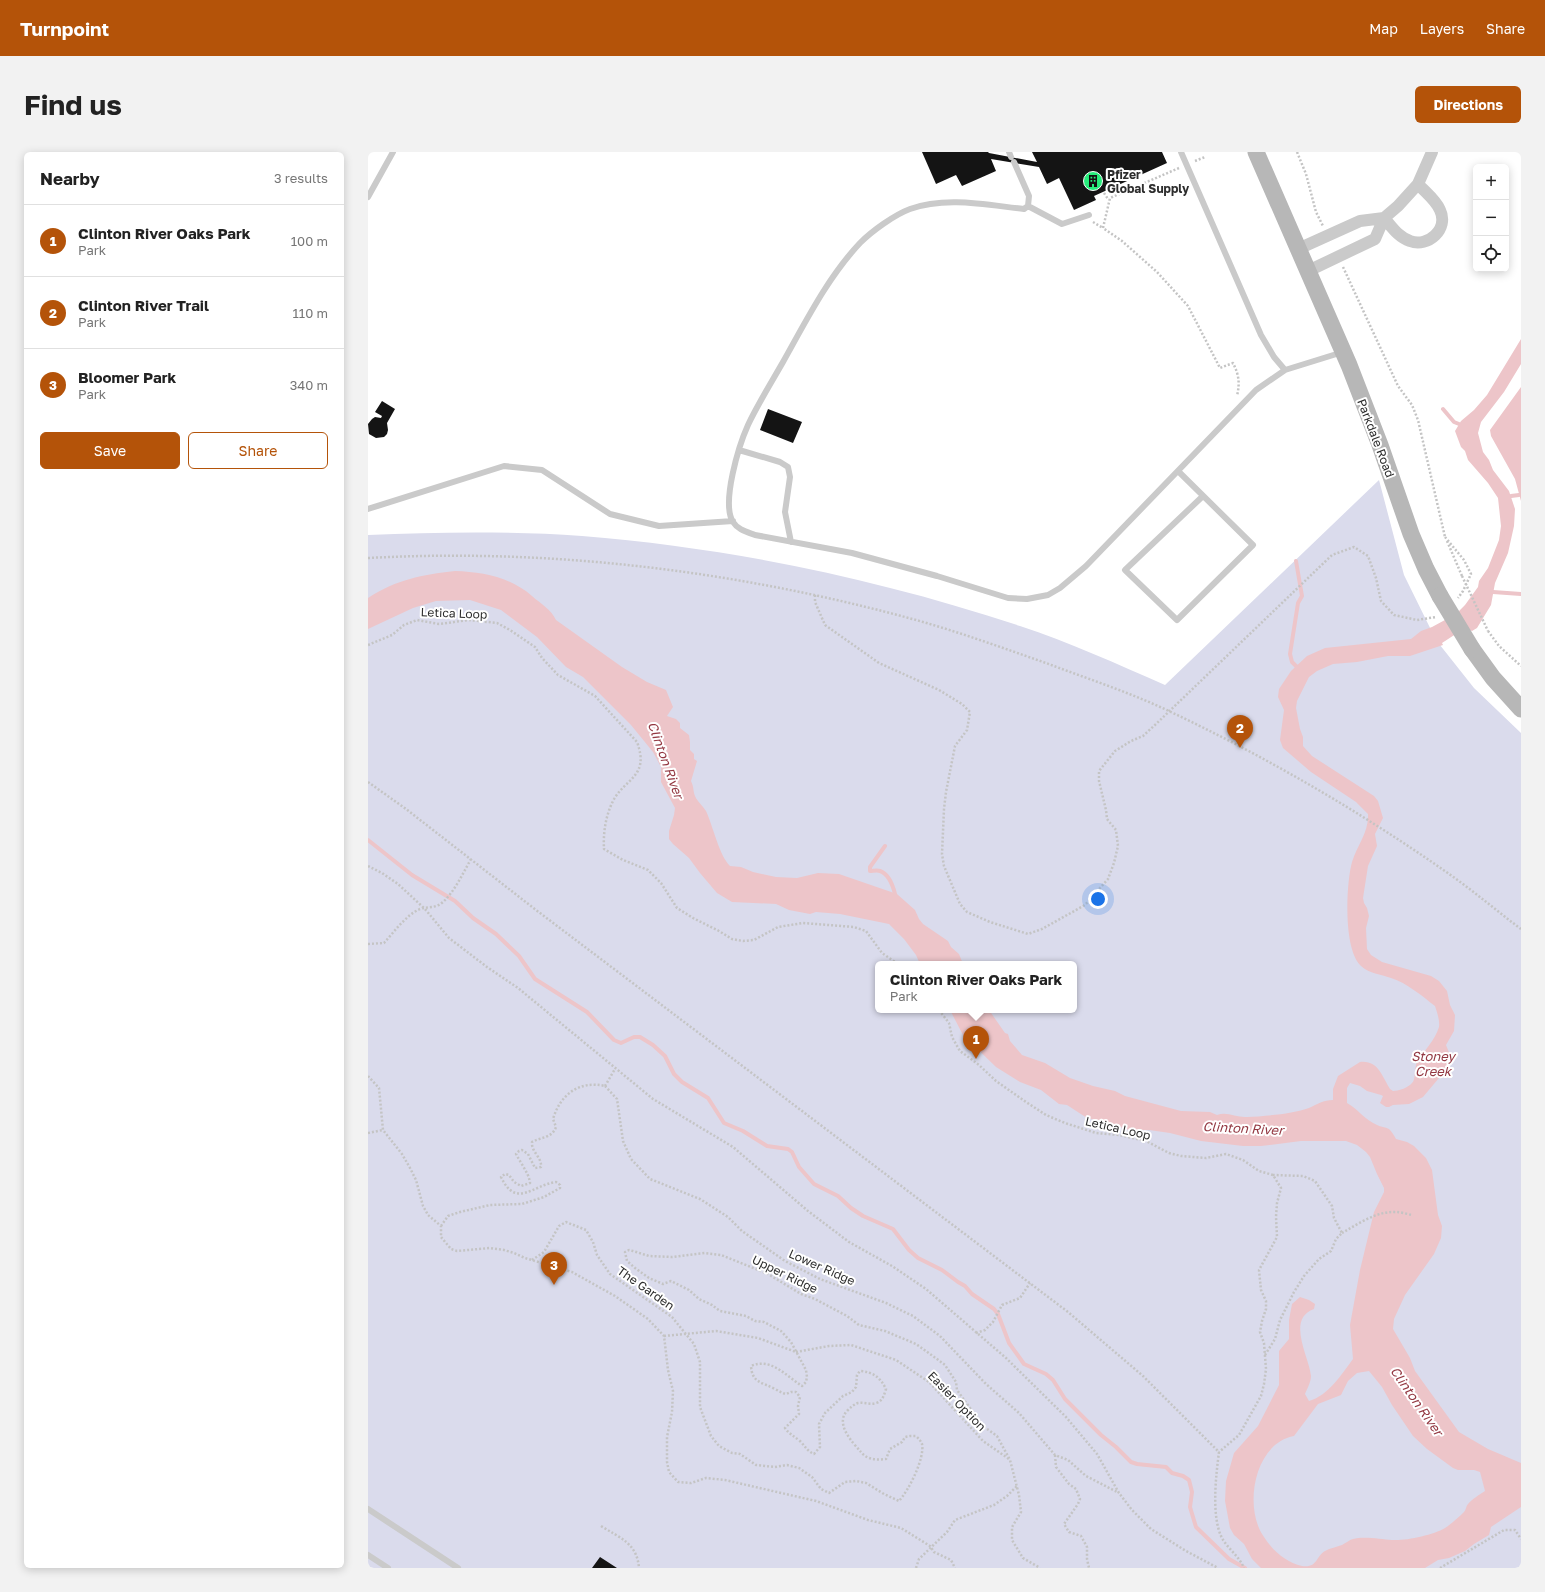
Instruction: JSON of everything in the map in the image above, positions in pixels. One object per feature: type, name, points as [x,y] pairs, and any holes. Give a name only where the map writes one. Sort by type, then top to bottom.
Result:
[{"type":"main road","name":"Parkdale Road","points":[[1256,152],[1343,352],[1380,445],[1411,534],[1426,569],[1440,596],[1472,649],[1493,678],[1521,709]]},
{"type":"street","points":[[1308,271],[1375,239],[1384,218],[1398,206],[1418,184],[1432,152]]},
{"type":"street","points":[[1384,218],[1397,233],[1411,242],[1426,242],[1434,238],[1440,229],[1442,216],[1436,203],[1418,184]]},
{"type":"street","points":[[1298,249],[1360,221],[1384,218]]},
{"type":"lane","points":[[368,197],[393,152]]},
{"type":"lane","points":[[1181,152],[1261,335],[1274,357],[1285,370]]},
{"type":"lane","points":[[1011,157],[1029,196],[1028,206]]},
{"type":"lane","points":[[1028,206],[1024,209],[964,203],[933,204],[909,210],[885,223],[861,243],[842,265],[817,302],[748,425],[735,461],[729,508],[733,521],[741,530],[755,535],[852,553],[937,576],[1008,598],[1027,599],[1048,595],[1072,579],[1131,521],[1256,390],[1285,370],[1343,352]]},
{"type":"lane","points":[[1028,206],[1062,224],[1089,215]]},
{"type":"lane","points":[[739,450],[780,462],[788,467],[790,477],[785,512],[791,542]]},
{"type":"lane","points":[[368,509],[504,466],[542,470],[610,514],[659,526],[733,521]]},
{"type":"lane","points":[[1178,471],[1253,545],[1177,620],[1126,570],[1203,496]]},
{"type":"lane","points":[[368,1509],[458,1568]]},
{"type":"lane","points":[[368,1555],[388,1568]]},
{"type":"path","points":[[1297,152],[1311,187],[1316,212],[1327,235]]},
{"type":"path","points":[[1108,200],[1205,157]]},
{"type":"path","points":[[1104,193],[1108,200],[1107,215],[1103,228],[1122,241],[1157,272],[1188,306],[1220,368],[1233,363],[1238,374],[1240,384],[1235,402]]},
{"type":"path","points":[[1338,257],[1398,386],[1412,405],[1418,420],[1445,537],[1462,576],[1488,631],[1499,646],[1521,666]]},
{"type":"path","points":[[1445,537],[1464,560],[1471,574],[1457,600]]},
{"type":"path","points":[[815,595],[815,602],[825,625],[879,663],[939,690],[962,704],[970,712],[967,730],[955,746],[947,784],[944,809],[942,854],[944,866],[960,904],[966,912],[1012,930],[1028,934],[1042,929],[1084,905],[1108,879],[1114,864],[1118,846],[1116,830],[1107,819],[1099,781],[1099,771],[1115,751],[1131,741],[1143,736],[1170,712],[1332,555],[1354,547],[1368,556],[1376,578],[1381,601],[1394,615],[1417,620],[1436,617],[1442,612]]},
{"type":"path","points":[[368,558],[457,555],[560,559],[642,565],[760,583],[918,620],[1121,691],[1170,712],[1239,746],[1382,830],[1455,878],[1521,929]]},
{"type":"path","name":"Letica Loop","points":[[368,645],[392,635],[404,625],[417,620],[439,624],[469,620],[497,623],[510,630],[535,648],[558,675],[595,696],[637,742],[640,751],[640,762],[637,774],[614,800],[605,823],[603,838],[604,849],[624,860],[648,870],[661,883],[677,908],[732,939],[743,941],[754,940],[778,927],[803,923],[854,928],[866,931],[882,953],[894,961]]},
{"type":"path","points":[[368,782],[406,809],[536,910],[1068,1312],[1143,1376],[1219,1452]]},
{"type":"path","points":[[368,944],[384,943],[408,918],[420,909],[435,907],[442,903],[451,893],[471,859]]},
{"type":"path","points":[[368,866],[382,873],[398,884],[425,908],[450,938],[486,967],[518,988],[653,1099],[733,1147],[808,1211],[849,1242],[892,1266],[926,1289],[1006,1358],[1066,1417],[1097,1454],[1119,1493],[1132,1510],[1151,1529],[1186,1551],[1218,1568]]},
{"type":"path","name":"Letica Loop","points":[[941,1013],[949,1023],[952,1037],[960,1051],[979,1065],[996,1081],[1046,1115],[1096,1133],[1119,1135],[1146,1141],[1169,1153],[1180,1156],[1206,1158],[1226,1154],[1243,1160],[1259,1171],[1274,1175],[1303,1176],[1316,1182],[1332,1206],[1334,1218],[1342,1233]]},
{"type":"path","points":[[615,1069],[605,1086],[594,1083],[584,1086],[570,1092],[559,1104],[553,1119],[556,1127],[554,1132],[547,1137],[532,1142],[532,1146],[541,1161],[541,1167],[535,1168],[528,1154],[522,1150],[519,1150],[516,1154],[529,1177],[530,1183],[521,1186],[514,1182],[509,1175],[504,1174],[501,1177],[504,1184],[511,1192],[517,1194],[532,1191],[549,1183],[556,1182],[560,1185],[560,1188],[544,1197],[522,1204],[490,1205],[448,1216],[441,1226],[441,1237],[452,1250],[458,1251],[490,1248],[514,1253],[572,1272],[615,1296],[648,1319],[664,1336],[668,1370],[673,1391],[672,1412],[667,1437],[667,1462],[669,1472],[678,1482],[691,1483],[706,1478],[725,1480],[816,1501],[868,1520],[901,1528],[930,1546],[934,1552],[951,1560],[955,1568]]},
{"type":"path","points":[[368,1076],[379,1088],[383,1130],[402,1154],[410,1168],[416,1180],[425,1210],[441,1226]]},
{"type":"path","name":"Lower Ridge","points":[[605,1086],[617,1099],[623,1141],[631,1159],[650,1179],[700,1199],[728,1217],[742,1231],[785,1261],[820,1279],[886,1303],[913,1316],[940,1336],[986,1384],[1019,1413],[1055,1455]]},
{"type":"path","points":[[368,1133],[383,1130]]},
{"type":"path","points":[[1244,1568],[1241,1561],[1223,1539],[1218,1529],[1215,1479],[1219,1452],[1239,1435],[1261,1396],[1266,1369],[1264,1343],[1260,1332],[1266,1309],[1266,1301],[1261,1290],[1259,1270],[1277,1237],[1277,1203],[1281,1188],[1274,1175]]},
{"type":"path","points":[[1265,1356],[1275,1339],[1280,1320],[1300,1281],[1319,1259],[1331,1251],[1336,1239],[1342,1233],[1364,1220],[1383,1213],[1396,1212],[1412,1215]]},
{"type":"path","name":"The Garden","points":[[532,1260],[544,1252],[559,1226],[566,1222],[586,1230],[598,1255],[610,1274],[672,1317],[694,1344],[700,1362],[700,1407],[711,1436],[719,1446],[732,1453],[740,1454],[756,1465],[775,1467],[787,1465],[799,1468],[812,1477],[821,1489],[829,1493],[845,1482],[856,1481],[866,1483],[899,1501],[907,1493],[915,1473],[922,1450],[922,1442],[916,1436],[906,1437],[902,1442],[890,1449],[886,1460],[874,1460],[862,1455],[844,1428],[843,1418],[845,1413],[852,1406],[865,1402],[876,1403],[883,1398],[886,1389],[882,1382],[877,1376],[869,1372],[860,1371],[857,1375],[856,1387],[852,1392],[843,1396],[825,1413],[819,1424],[820,1447],[814,1454],[808,1452],[785,1428],[799,1414],[798,1406],[800,1397],[796,1392],[786,1394],[765,1385],[755,1379],[751,1373],[751,1366],[760,1363],[767,1364],[774,1366],[802,1386],[806,1382],[806,1370],[796,1352]]},
{"type":"path","name":"Upper Ridge","points":[[796,1352],[786,1336],[772,1325],[764,1322],[755,1322],[746,1316],[720,1311],[712,1305],[699,1299],[689,1290],[671,1281],[663,1284],[649,1278],[627,1261],[625,1252],[629,1250],[649,1256],[672,1257],[706,1253],[721,1255],[768,1274],[801,1294],[815,1299],[847,1316],[859,1325],[885,1331],[916,1344],[945,1365],[956,1382],[957,1390],[983,1426],[996,1436],[1010,1460]]},
{"type":"path","points":[[976,1333],[985,1330],[993,1322],[1002,1305],[1020,1298],[1030,1283]]},
{"type":"path","points":[[664,1336],[716,1331],[758,1338],[796,1352]]},
{"type":"path","name":"Easier Option","points":[[796,1352],[829,1346],[851,1345],[896,1360],[929,1382],[983,1442],[1010,1460]]},
{"type":"path","points":[[1089,1568],[1087,1547],[1080,1536],[1069,1532],[1064,1524],[1080,1499],[1076,1490],[1069,1484],[1056,1467],[1055,1455],[1068,1460],[1086,1476],[1119,1493]]},
{"type":"path","points":[[1010,1460],[1017,1486],[1021,1512],[1012,1527],[1012,1540],[1023,1558],[1040,1568]]},
{"type":"path","points":[[916,1568],[919,1559],[925,1554],[930,1546],[947,1532],[955,1520],[994,1505],[1007,1496],[1017,1486]]},
{"type":"path","points":[[601,1526],[631,1545],[636,1554],[639,1568]]},
{"type":"path","points":[[1440,1568],[1504,1530],[1515,1530],[1521,1539]]},
{"type":"shaded area","points":[[1379,480],[1404,575],[1436,640],[1474,688],[1521,733],[1521,1568],[368,1568],[368,535],[475,532],[555,534],[638,541],[749,557],[858,580],[967,609],[1057,639],[1165,685]]},
{"type":"water","points":[[1521,339],[1521,364],[1504,392],[1481,422],[1478,433],[1483,452],[1489,460],[1493,470],[1509,491],[1515,509],[1514,526],[1508,553],[1495,583],[1491,605],[1477,628],[1472,631],[1465,628],[1442,643],[1443,645],[1410,656],[1388,656],[1357,662],[1333,664],[1317,671],[1309,677],[1297,701],[1296,708],[1303,737],[1303,746],[1312,756],[1374,796],[1378,801],[1383,818],[1375,834],[1377,846],[1368,866],[1363,898],[1369,916],[1366,928],[1367,949],[1371,955],[1382,962],[1431,976],[1439,981],[1447,991],[1450,1005],[1455,1015],[1454,1031],[1446,1045],[1450,1055],[1447,1066],[1423,1097],[1409,1104],[1386,1107],[1380,1103],[1383,1096],[1381,1095],[1367,1091],[1360,1086],[1350,1083],[1347,1088],[1347,1103],[1373,1123],[1389,1129],[1396,1139],[1414,1146],[1426,1158],[1432,1170],[1438,1215],[1442,1226],[1441,1238],[1434,1254],[1405,1295],[1394,1319],[1393,1329],[1410,1358],[1415,1371],[1459,1432],[1488,1449],[1521,1463],[1521,1507],[1491,1527],[1489,1535],[1465,1551],[1449,1558],[1438,1560],[1425,1568],[1261,1568],[1252,1559],[1244,1544],[1234,1535],[1230,1528],[1225,1501],[1226,1481],[1234,1453],[1258,1426],[1279,1385],[1279,1351],[1289,1339],[1289,1320],[1292,1304],[1300,1297],[1315,1304],[1314,1309],[1306,1314],[1301,1321],[1300,1329],[1301,1339],[1311,1376],[1310,1383],[1305,1394],[1309,1401],[1323,1394],[1329,1389],[1353,1359],[1350,1325],[1360,1270],[1374,1212],[1384,1192],[1384,1188],[1370,1157],[1357,1145],[1346,1141],[1301,1141],[1261,1146],[1243,1146],[1201,1141],[1170,1133],[1149,1130],[1129,1130],[1087,1118],[1067,1105],[1059,1104],[1041,1090],[1020,1082],[996,1067],[963,1035],[952,1013],[991,1013],[1005,1033],[1008,1034],[1010,1041],[1022,1055],[1045,1063],[1070,1078],[1093,1086],[1115,1091],[1125,1096],[1181,1111],[1210,1112],[1217,1115],[1224,1114],[1243,1117],[1295,1112],[1309,1108],[1323,1101],[1333,1100],[1333,1089],[1338,1076],[1360,1062],[1366,1062],[1375,1066],[1382,1074],[1390,1089],[1393,1091],[1403,1089],[1412,1083],[1417,1062],[1432,1041],[1439,1027],[1439,1019],[1435,1006],[1403,983],[1364,969],[1355,958],[1349,932],[1347,900],[1348,885],[1352,862],[1367,827],[1368,814],[1356,802],[1311,772],[1283,748],[1280,740],[1284,710],[1278,697],[1279,689],[1291,671],[1307,656],[1325,648],[1411,639],[1421,631],[1432,627],[1456,614],[1465,605],[1478,587],[1479,581],[1488,568],[1499,540],[1501,526],[1498,498],[1488,483],[1468,460],[1455,431],[1461,421],[1474,410],[1487,395]],"holes":[[[1369,1371],[1382,1387],[1413,1436],[1427,1449],[1453,1468],[1458,1470],[1474,1470],[1480,1472],[1485,1491],[1470,1502],[1464,1512],[1445,1528],[1434,1533],[1398,1540],[1367,1538],[1352,1539],[1342,1545],[1325,1551],[1314,1564],[1307,1566],[1302,1566],[1285,1559],[1271,1547],[1264,1537],[1258,1525],[1254,1510],[1256,1478],[1261,1463],[1269,1451],[1280,1441],[1294,1436],[1318,1404],[1341,1395],[1348,1381],[1357,1373]]]},
{"type":"water","points":[[1521,387],[1521,501],[1515,479],[1491,436],[1490,430]]},
{"type":"water","name":"Clinton River","points":[[455,571],[486,574],[515,584],[546,607],[556,620],[622,667],[647,682],[666,690],[673,707],[667,716],[676,719],[680,723],[680,728],[689,735],[690,750],[694,754],[694,759],[697,761],[691,781],[695,796],[706,811],[719,848],[730,866],[741,867],[753,872],[776,877],[797,878],[818,873],[839,874],[897,894],[915,910],[923,924],[948,941],[951,947],[959,954],[962,961],[919,961],[904,939],[889,924],[840,914],[816,912],[810,914],[789,910],[776,904],[732,902],[717,893],[689,858],[669,839],[669,831],[675,808],[661,782],[661,767],[653,752],[631,725],[583,677],[566,667],[537,637],[501,610],[470,600],[436,601],[413,608],[368,629],[368,598],[389,586],[431,574]]},
{"type":"building","name":"Pfizer Global Supply","points":[[922,152],[988,152],[1037,162],[1032,152],[1162,152],[1167,163],[1094,196],[1096,200],[1074,210],[1059,178],[1047,184],[1039,167],[991,159],[996,171],[962,186],[956,175],[936,184]]},
{"type":"building","points":[[382,401],[395,409],[387,423],[387,434],[384,437],[376,438],[369,434],[368,424],[375,417],[381,418],[382,416],[375,412]]},
{"type":"building","points":[[768,409],[802,422],[793,443],[760,430]]},
{"type":"building","points":[[600,1557],[617,1568],[592,1568]]},
{"type":"waterway","points":[[1443,409],[1454,422],[1459,424]]},
{"type":"waterway","points":[[1511,496],[1519,495]]},
{"type":"waterway","points":[[1296,561],[1302,596],[1298,603],[1290,654],[1292,662],[1296,666]]},
{"type":"waterway","points":[[1493,592],[1521,594]]},
{"type":"waterway","points":[[368,840],[412,875],[455,901],[473,918],[496,934],[519,956],[535,979],[587,1012],[614,1040],[621,1043],[634,1037],[640,1037],[653,1045],[665,1056],[674,1074],[682,1082],[708,1098],[724,1123],[743,1131],[767,1146],[788,1149],[792,1152],[799,1167],[814,1184],[838,1196],[851,1208],[863,1216],[893,1229],[909,1250],[918,1258],[942,1270],[965,1286],[972,1294],[994,1309],[998,1314],[1009,1343],[1024,1364],[1046,1374],[1053,1380],[1065,1399],[1131,1462],[1166,1467],[1172,1473],[1183,1476],[1189,1480],[1192,1492],[1190,1507],[1196,1527],[1229,1559],[1245,1568]]},
{"type":"waterway","points":[[885,846],[870,867],[870,871],[879,871],[886,875],[892,884],[895,894]]},
{"type":"place","name":"Pfizer Global Supply","points":[[1093,181]]},
{"type":"place","name":"Clinton River Trail","points":[[1240,748]]},
{"type":"place","name":"Clinton River Oaks Park","points":[[976,1059]]},
{"type":"place","name":"Bloomer Park","points":[[554,1285]]},
{"type":"water label","name":"Stoney Creek","points":[[1433,1064]]}]
